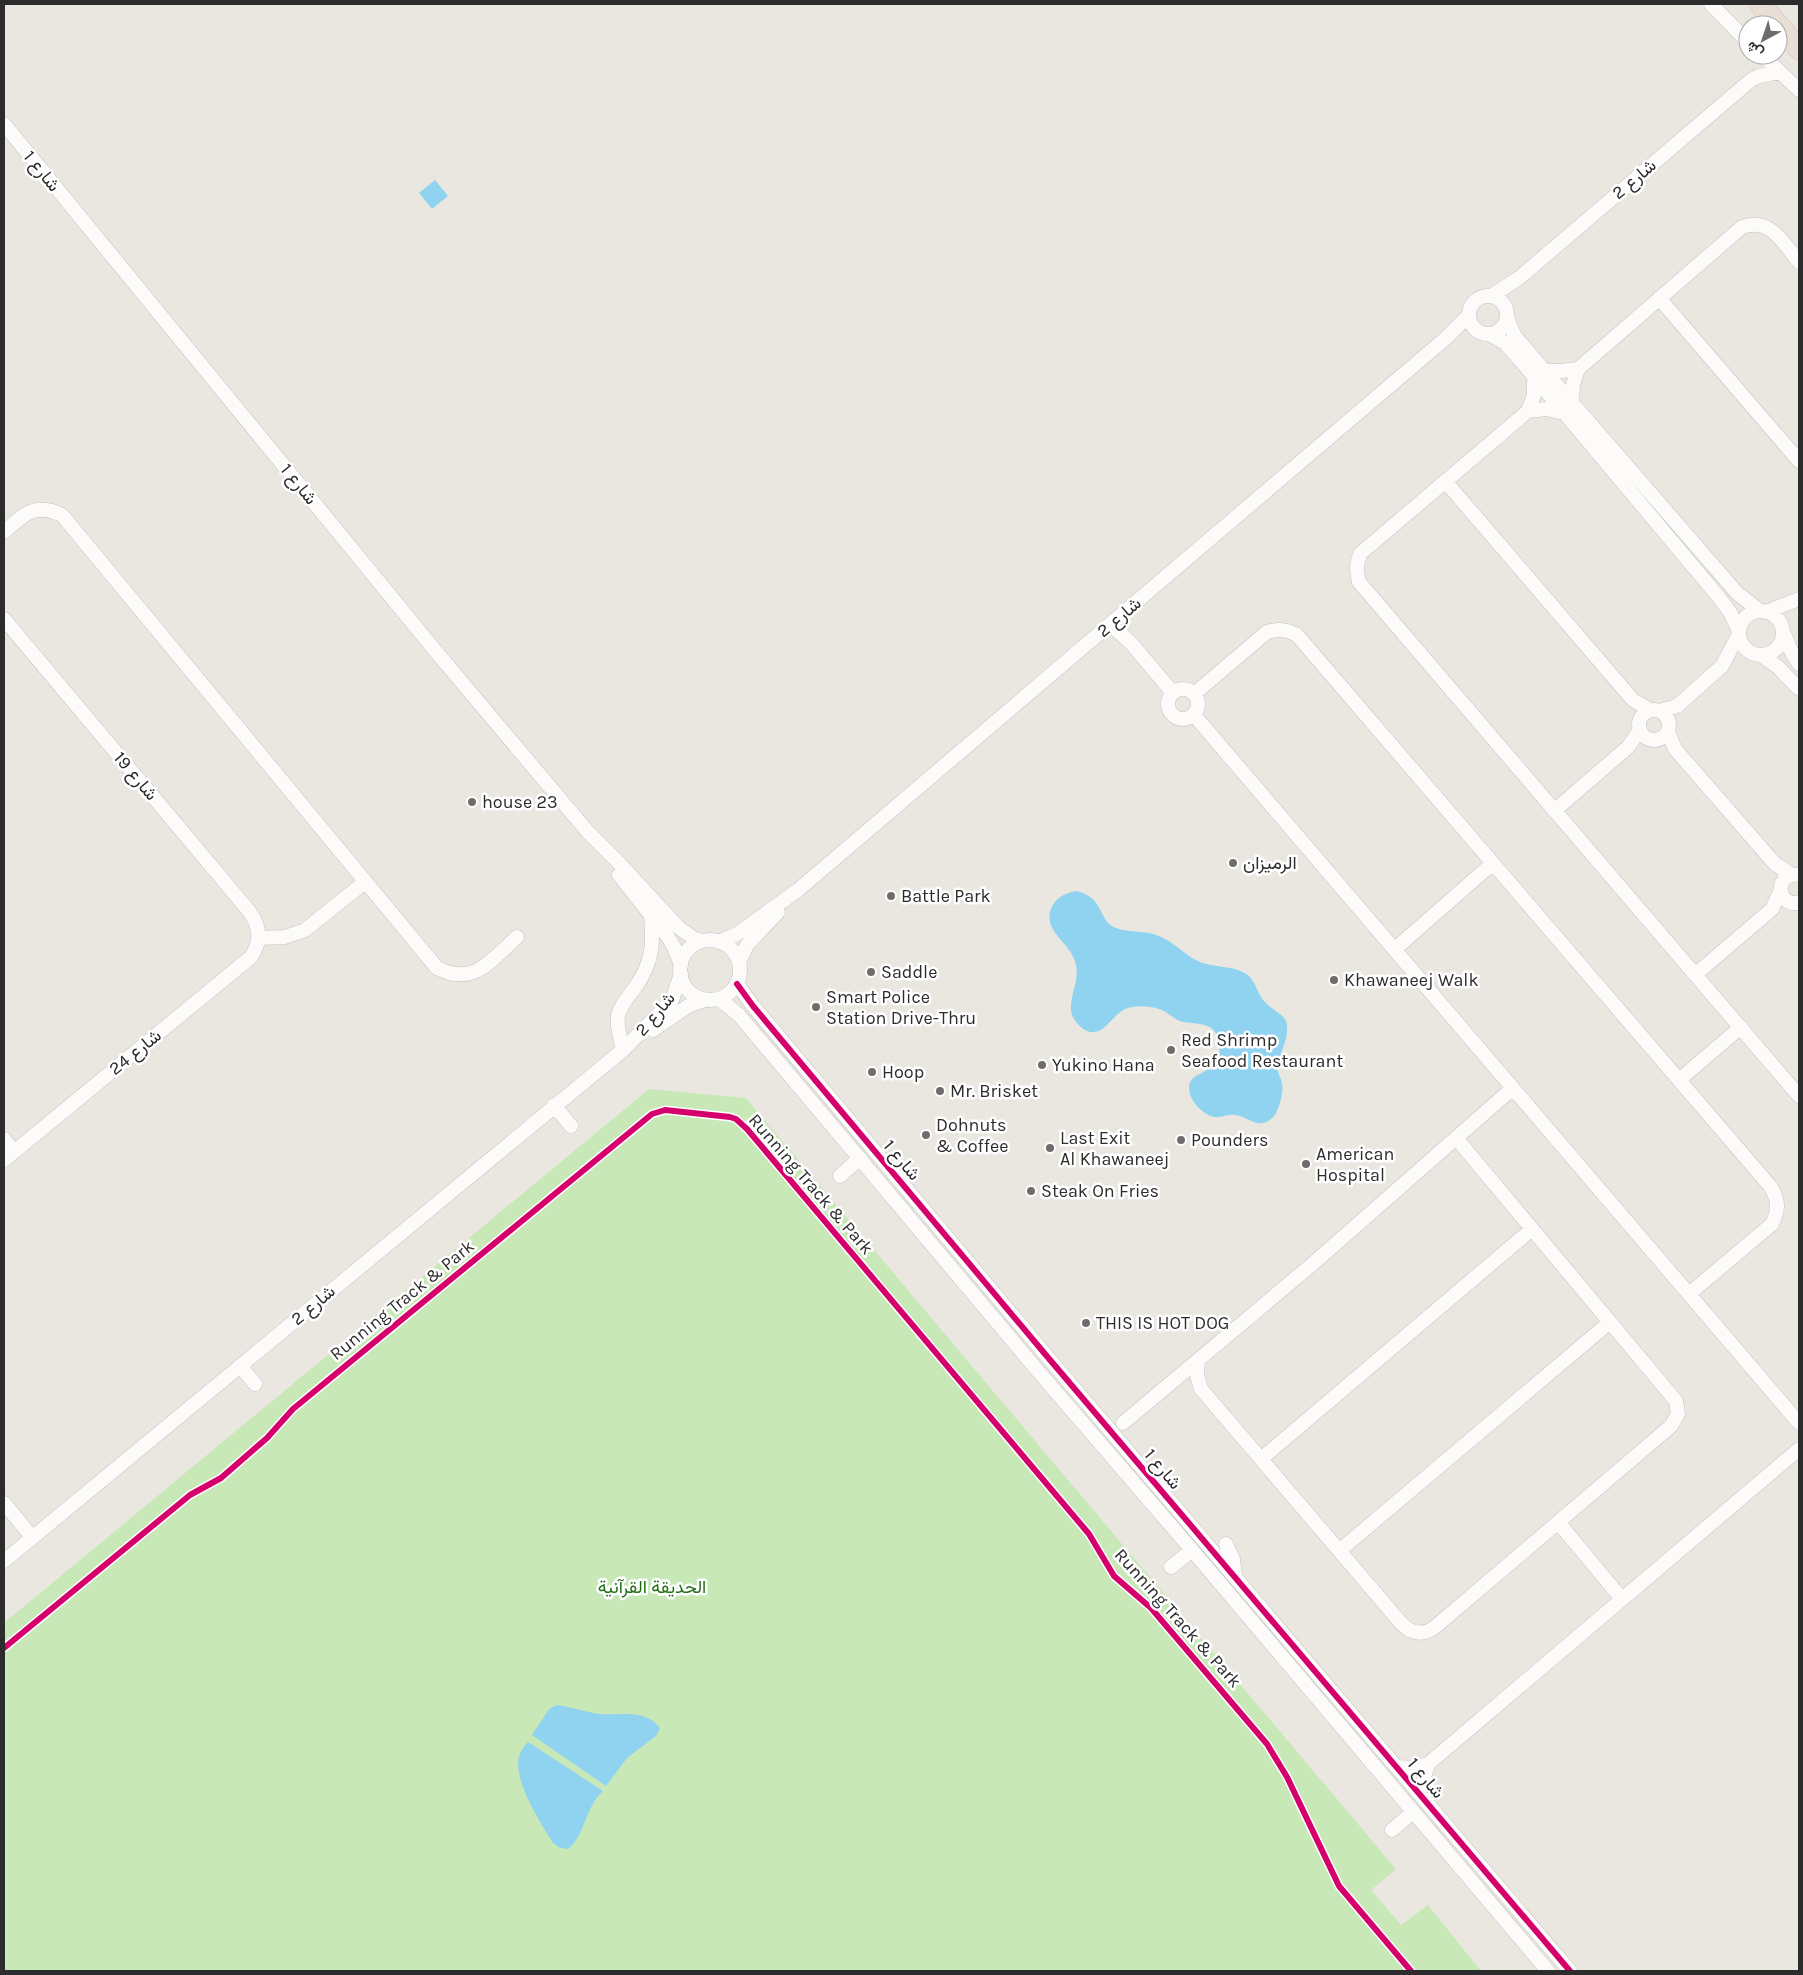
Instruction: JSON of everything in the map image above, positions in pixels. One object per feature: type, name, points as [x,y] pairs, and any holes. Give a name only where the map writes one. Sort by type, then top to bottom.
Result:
[{"type":"highway","points":[[1760,4],[1797,46]]},
{"type":"street","points":[[1711,4],[1738,32]]},
{"type":"street","points":[[1751,80],[1756,65]]},
{"type":"street","points":[[1773,65],[1799,90]]},
{"type":"street","name":"شارع 2","points":[[1491,296],[1519,278],[1751,80],[1759,76],[1780,72]]},
{"type":"street","name":"شارع 1","points":[[4,124],[427,640],[596,842],[619,863],[679,928],[703,942]]},
{"type":"street","points":[[1539,374],[1578,369],[1742,227],[1751,224],[1761,224],[1769,228],[1799,262]]},
{"type":"street","name":"شارع 2","points":[[1506,313],[1511,292],[1519,278]]},
{"type":"street","points":[[1799,689],[1782,670],[1760,655],[1745,648],[1730,612],[1539,374],[1505,343],[1484,333],[1472,324],[1469,315],[1474,302],[1482,297],[1491,296],[1500,300],[1514,335],[1539,374],[1528,411],[1361,553],[1357,562],[1356,572],[1359,582],[1799,1096]]},
{"type":"street","points":[[1659,298],[1799,461]]},
{"type":"street","points":[[1446,338],[1499,330],[1506,313]]},
{"type":"street","name":"شارع 2","points":[[719,942],[737,934],[791,896],[1446,338],[1469,315]]},
{"type":"street","points":[[1568,408],[1578,369]]},
{"type":"street","points":[[1528,411],[1568,408]]},
{"type":"street","points":[[1568,408],[1737,593],[1779,620],[1799,664]]},
{"type":"street","points":[[1445,481],[1775,864],[1787,896]]},
{"type":"street","points":[[4,532],[28,512],[46,509],[62,515],[437,968],[450,975],[464,976],[477,972],[517,937]]},
{"type":"street","points":[[1554,811],[1655,726],[1722,666],[1746,617],[1799,601]]},
{"type":"street","points":[[1722,666],[1769,654],[1777,649],[1782,642],[1783,631],[1799,601]]},
{"type":"street","name":"شارع 19","points":[[4,619],[249,911],[256,924],[259,938]]},
{"type":"street","points":[[1113,622],[1173,693]]},
{"type":"street","points":[[1194,694],[1267,632],[1277,629],[1288,630],[1297,635],[1770,1186],[1776,1195],[1778,1205],[1777,1215],[1772,1224],[1689,1294]]},
{"type":"street","points":[[1184,689],[1194,694],[1198,704],[1194,715],[1182,719],[1173,715],[1168,705],[1169,698],[1173,693],[1184,689]]},
{"type":"street","points":[[1194,715],[1799,1423]]},
{"type":"street","name":"شارع 1","points":[[596,842],[606,858],[674,947],[681,969]]},
{"type":"street","points":[[1395,949],[1493,863]]},
{"type":"street","points":[[1775,864],[1796,875]]},
{"type":"street","points":[[1787,896],[1785,879],[1796,875]]},
{"type":"street","points":[[259,938],[285,937],[305,930],[365,882]]},
{"type":"street","name":"شارع 2","points":[[739,962],[747,945],[791,896]]},
{"type":"street","points":[[1696,974],[1787,896]]},
{"type":"street","points":[[623,1050],[618,1015],[648,966],[652,951],[651,916]]},
{"type":"street","name":"شارع 24","points":[[9,1156],[251,957],[259,938]]},
{"type":"street","points":[[719,942],[731,950],[739,962],[740,973],[737,984],[730,993],[719,999],[705,1000],[693,995],[689,991],[681,969],[686,952],[697,944],[719,942]]},
{"type":"street","name":"شارع 2","points":[[623,1050],[672,1000],[681,969]]},
{"type":"street","name":"شارع 1","points":[[737,984],[746,998],[913,1197],[1570,1971]]},
{"type":"street","name":"شارع 1","points":[[719,999],[739,1015],[1038,1371],[1548,1971]]},
{"type":"street","name":"شارع 2","points":[[4,1561],[554,1105],[623,1050],[681,1010],[696,1002],[705,1000]]},
{"type":"street","points":[[1679,1080],[1740,1027]]},
{"type":"street","points":[[1124,1423],[1513,1088]]},
{"type":"street","points":[[554,1105],[571,1126]]},
{"type":"street","points":[[1174,1381],[1188,1383],[1201,1389],[1405,1628],[1417,1633],[1424,1633],[1436,1627],[1671,1426],[1678,1414],[1676,1401],[1456,1138]]},
{"type":"street","points":[[4,1139],[9,1156]]},
{"type":"street","points":[[840,1176],[860,1158]]},
{"type":"street","points":[[1261,1459],[1532,1230]]},
{"type":"street","points":[[1339,1551],[1610,1322]]},
{"type":"street","points":[[1198,1360],[1197,1375],[1201,1389]]},
{"type":"street","points":[[240,1366],[255,1384]]},
{"type":"street","points":[[1398,1767],[1413,1768],[1428,1764],[1799,1449]]},
{"type":"street","points":[[4,1503],[32,1537]]},
{"type":"street","points":[[1558,1522],[1622,1599]]},
{"type":"street","points":[[1226,1544],[1233,1559],[1235,1577]]},
{"type":"street","points":[[1172,1567],[1192,1550]]},
{"type":"street","points":[[1419,1794],[1428,1764]]},
{"type":"street","points":[[1392,1830],[1413,1812]]},
{"type":"green space","name":"الحديقة القرآنية","points":[[649,1089],[746,1098],[1396,1869],[1371,1890],[1401,1925],[1428,1905],[1481,1971],[4,1971],[4,1623]]},
{"type":"water","points":[[435,180],[448,196],[432,209],[419,193]]},
{"type":"water","points":[[1077,891],[1087,895],[1098,905],[1107,922],[1112,926],[1119,929],[1156,935],[1200,962],[1232,968],[1244,972],[1252,979],[1264,1001],[1285,1019],[1287,1027],[1278,1069],[1282,1083],[1282,1095],[1276,1113],[1269,1121],[1259,1123],[1235,1115],[1210,1116],[1194,1102],[1189,1088],[1192,1079],[1211,1067],[1219,1055],[1219,1041],[1215,1032],[1208,1026],[1180,1021],[1162,1010],[1141,1006],[1122,1011],[1101,1030],[1096,1032],[1089,1032],[1078,1024],[1073,1017],[1071,1009],[1077,971],[1076,965],[1071,953],[1055,933],[1050,922],[1051,910],[1056,900],[1066,894]]},
{"type":"water","points":[[557,1705],[599,1714],[640,1715],[654,1722],[660,1728],[656,1736],[627,1758],[606,1786],[532,1735],[549,1709]]},
{"type":"water","points":[[528,1742],[603,1791],[592,1805],[578,1837],[568,1849],[560,1848],[553,1843],[526,1794],[519,1773],[518,1760],[521,1751]]},
{"type":"cycle path","points":[[737,984],[753,1006],[1045,1354],[1570,1971]]},
{"type":"cycle path","name":"Running Track & Park","points":[[4,1648],[190,1495],[221,1478],[267,1438],[293,1409],[652,1114],[665,1110],[730,1117],[736,1119],[747,1129],[1089,1534],[1114,1576],[1151,1608],[1267,1744],[1287,1777],[1339,1886],[1411,1971]]},
{"type":"place","name":"house 23","points":[[472,802]]},
{"type":"place","name":"الرميزان","points":[[1233,863]]},
{"type":"place","name":"Battle Park","points":[[891,896]]},
{"type":"place","name":"Saddle","points":[[871,972]]},
{"type":"place","name":"Khawaneej Walk","points":[[1334,980]]},
{"type":"place","name":"Smart Police Station Drive-Thru","points":[[816,1007]]},
{"type":"place","name":"Red Shrimp Seafood Restaurant","points":[[1171,1050]]},
{"type":"place","name":"Yukino Hana","points":[[1042,1065]]},
{"type":"place","name":"Hoop","points":[[872,1072]]},
{"type":"place","name":"Mr. Brisket","points":[[940,1091]]},
{"type":"place","name":"Dohnuts & Coffee","points":[[926,1135]]},
{"type":"place","name":"Pounders","points":[[1181,1140]]},
{"type":"place","name":"Last Exit Al Khawaneej","points":[[1050,1148]]},
{"type":"place","name":"American Hospital","points":[[1306,1164]]},
{"type":"place","name":"Steak On Fries","points":[[1031,1191]]},
{"type":"place","name":"THIS IS HOT DOG","points":[[1086,1323]]}]
